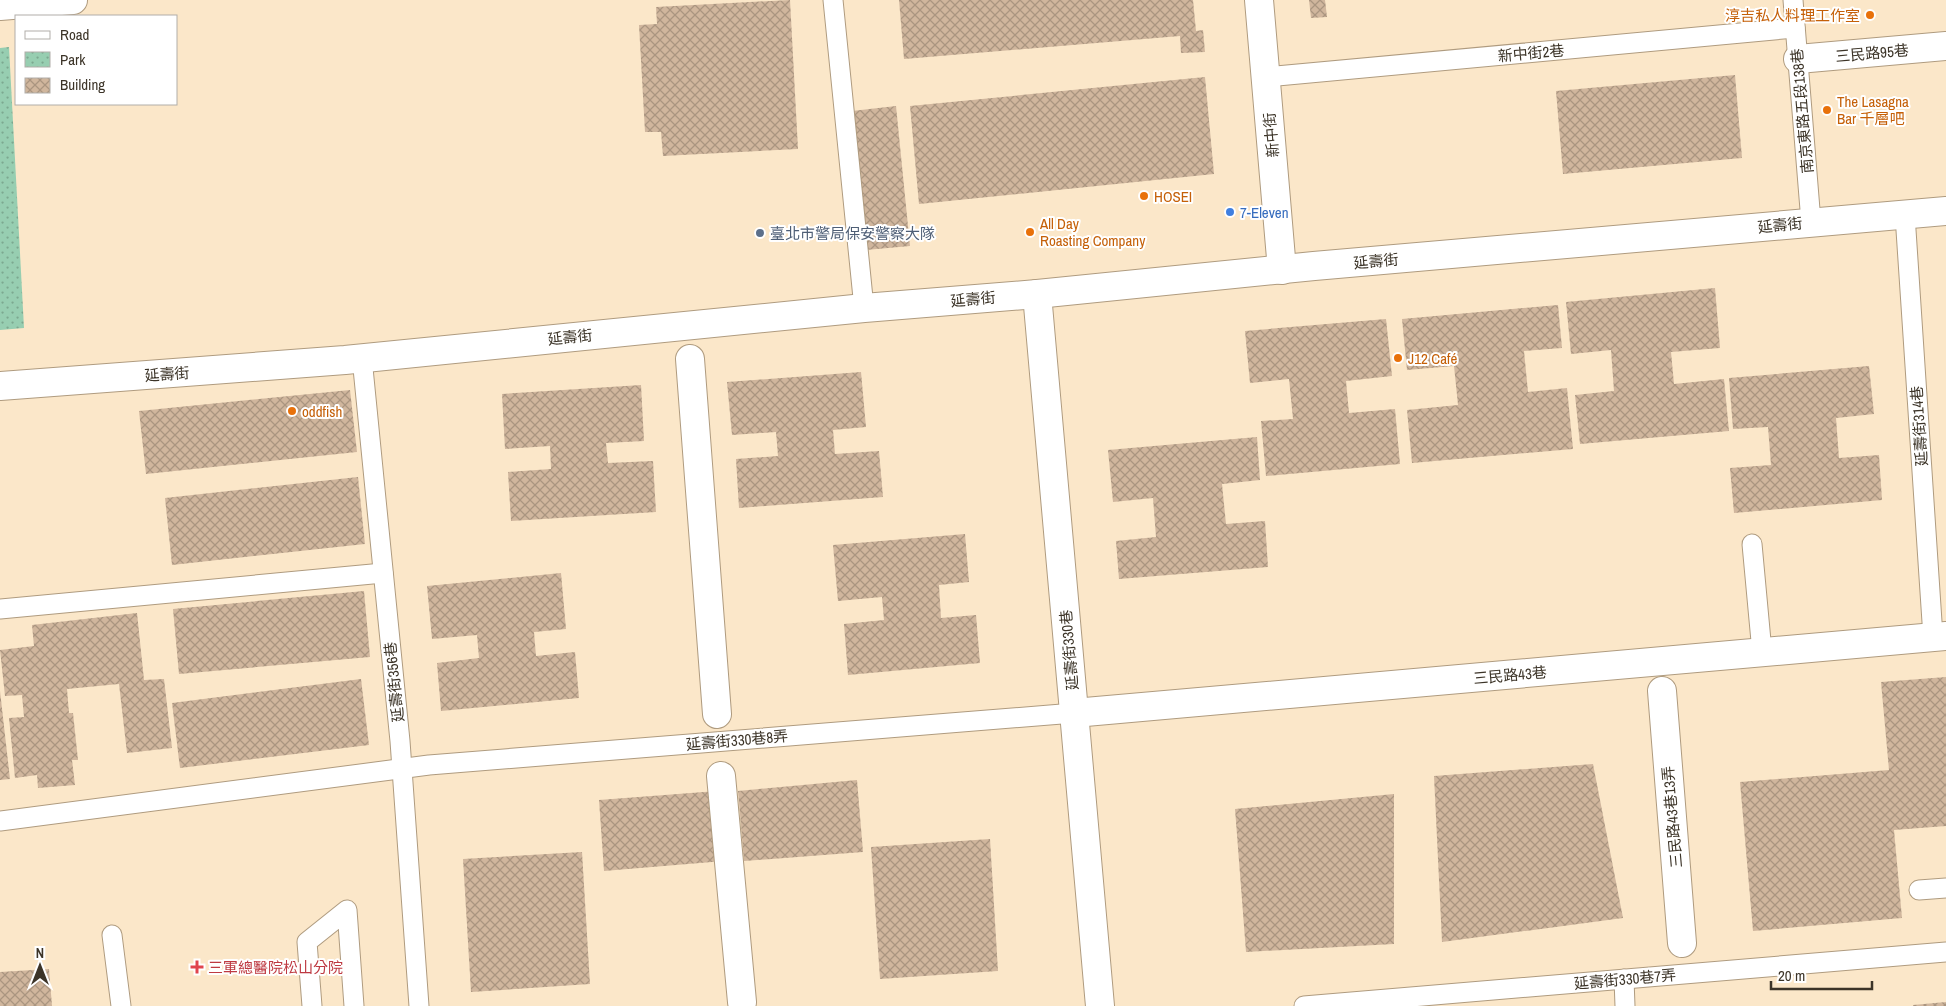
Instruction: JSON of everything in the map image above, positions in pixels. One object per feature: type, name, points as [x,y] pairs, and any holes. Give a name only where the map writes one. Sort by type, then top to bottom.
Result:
[{"type":"street","points":[[0,6],[73,0]]},
{"type":"street","name":"新中街","points":[[1259,0],[1282,270]]},
{"type":"street","name":"三民路95巷","points":[[1798,59],[1946,46]]},
{"type":"street","name":"延壽街","points":[[0,386],[362,358],[864,308],[1037,294],[1282,270],[1946,211]]},
{"type":"street","name":"延壽街330巷","points":[[1037,294],[1100,1006]]},
{"type":"street","points":[[690,359],[717,714]]},
{"type":"street","name":"三民路43巷","points":[[1074,713],[1939,637]]},
{"type":"street","name":"三民路43巷13弄","points":[[1662,691],[1682,943]]},
{"type":"street","points":[[722,776],[742,1002]]},
{"type":"lane","points":[[833,0],[864,308]]},
{"type":"lane","name":"南京東路五段138巷","points":[[1793,0],[1811,222]]},
{"type":"lane","name":"新中街2巷","points":[[1266,77],[1796,28]]},
{"type":"lane","name":"延壽街314巷","points":[[1905,215],[1939,637]]},
{"type":"lane","name":"延壽街356巷","points":[[362,358],[401,769],[419,1006]]},
{"type":"lane","points":[[1752,544],[1762,652]]},
{"type":"lane","points":[[0,609],[383,573]]},
{"type":"lane","name":"延壽街330巷8弄","points":[[0,821],[429,765],[1074,713]]},
{"type":"lane","points":[[1920,890],[1946,888]]},
{"type":"lane","points":[[312,1006],[307,942],[346,910],[354,1006]]},
{"type":"lane","points":[[112,935],[121,1006]]},
{"type":"lane","name":"延壽街330巷7弄","points":[[1304,1006],[1946,952]]},
{"type":"lane","points":[[1624,979],[1625,1006]]},
{"type":"green space","points":[[9,47],[24,328],[0,330],[0,48]]},
{"type":"building","points":[[790,0],[798,149],[663,156],[661,132],[645,132],[639,25],[657,24],[656,7]]},
{"type":"building","points":[[899,0],[1193,0],[1196,31],[1203,30],[1205,52],[1181,53],[1180,36],[904,59]]},
{"type":"building","points":[[1309,0],[1325,0],[1327,17],[1311,18]]},
{"type":"building","points":[[1735,75],[1742,158],[1563,174],[1556,91]]},
{"type":"building","points":[[1205,77],[1214,174],[919,204],[910,106]]},
{"type":"building","points":[[896,106],[910,246],[866,250],[852,111]]},
{"type":"building","points":[[1715,288],[1720,348],[1671,352],[1674,384],[1724,379],[1729,431],[1580,444],[1575,395],[1614,391],[1611,350],[1571,354],[1566,302]]},
{"type":"building","points":[[1558,305],[1562,348],[1524,351],[1528,392],[1567,388],[1573,449],[1412,463],[1407,410],[1458,405],[1454,366],[1407,370],[1402,319]]},
{"type":"building","points":[[1386,319],[1392,376],[1346,381],[1349,413],[1395,409],[1400,464],[1266,476],[1261,421],[1293,419],[1289,379],[1250,383],[1245,331]]},
{"type":"building","points":[[1869,366],[1874,414],[1836,418],[1839,458],[1879,455],[1882,500],[1734,513],[1730,468],[1771,465],[1768,427],[1733,429],[1729,378]]},
{"type":"building","points":[[861,372],[866,427],[833,430],[835,454],[879,451],[883,497],[739,508],[736,459],[778,456],[776,432],[732,435],[727,382]]},
{"type":"building","points":[[641,385],[644,441],[606,443],[608,463],[653,461],[656,512],[511,521],[508,472],[551,469],[550,446],[505,449],[502,394]]},
{"type":"building","points":[[350,390],[357,452],[146,474],[139,411]]},
{"type":"building","points":[[1257,437],[1260,480],[1222,484],[1226,524],[1265,521],[1268,567],[1119,579],[1116,541],[1156,537],[1153,498],[1113,502],[1108,450]]},
{"type":"building","points":[[358,477],[365,544],[172,565],[165,498]]},
{"type":"building","points":[[965,534],[969,582],[939,585],[941,618],[976,615],[980,663],[848,675],[844,624],[884,620],[882,597],[838,601],[833,545]]},
{"type":"building","points":[[561,573],[566,629],[534,632],[536,656],[575,652],[579,698],[441,711],[437,663],[479,658],[477,635],[432,639],[427,586]]},
{"type":"building","points":[[364,591],[370,657],[179,674],[173,609]]},
{"type":"building","points":[[137,613],[144,680],[164,679],[172,748],[127,753],[119,684],[67,689],[69,713],[73,713],[78,760],[72,760],[75,785],[38,788],[37,775],[15,778],[9,718],[24,717],[22,695],[5,696],[0,650],[34,646],[32,625]]},
{"type":"building","points":[[1946,677],[1946,826],[1894,830],[1902,918],[1753,931],[1740,782],[1889,770],[1881,682]]},
{"type":"building","points":[[361,679],[369,745],[180,768],[172,703]]},
{"type":"building","points":[[0,691],[10,779],[0,780]]},
{"type":"building","points":[[1593,764],[1623,918],[1442,942],[1434,776]]},
{"type":"building","points":[[857,780],[863,852],[744,861],[738,791]]},
{"type":"building","points":[[717,791],[724,861],[604,871],[599,800]]},
{"type":"building","points":[[1394,794],[1394,944],[1246,952],[1235,809]]},
{"type":"building","points":[[990,839],[998,971],[880,979],[871,847]]},
{"type":"building","points":[[582,852],[590,984],[471,992],[463,859]]},
{"type":"building","points":[[49,969],[52,1006],[0,1006],[0,972]]},
{"type":"building","points":[[1946,1002],[1946,1006],[1913,1006],[1913,1005]]},
{"type":"place","name":"淳吉私人料理工作室","points":[[1870,15]]},
{"type":"place","name":"The Lasagna Bar 千層吧","points":[[1827,110]]},
{"type":"place","name":"HOSEI","points":[[1144,196]]},
{"type":"place","name":"7-Eleven","points":[[1230,212]]},
{"type":"place","name":"All Day Roasting Company","points":[[1030,232]]},
{"type":"place","name":"臺北市警局保安警察大隊","points":[[760,233]]},
{"type":"place","name":"J12 Café","points":[[1398,358]]},
{"type":"place","name":"oddfish","points":[[292,411]]},
{"type":"place","name":"三軍總醫院松山分院","points":[[197,967]]}]
